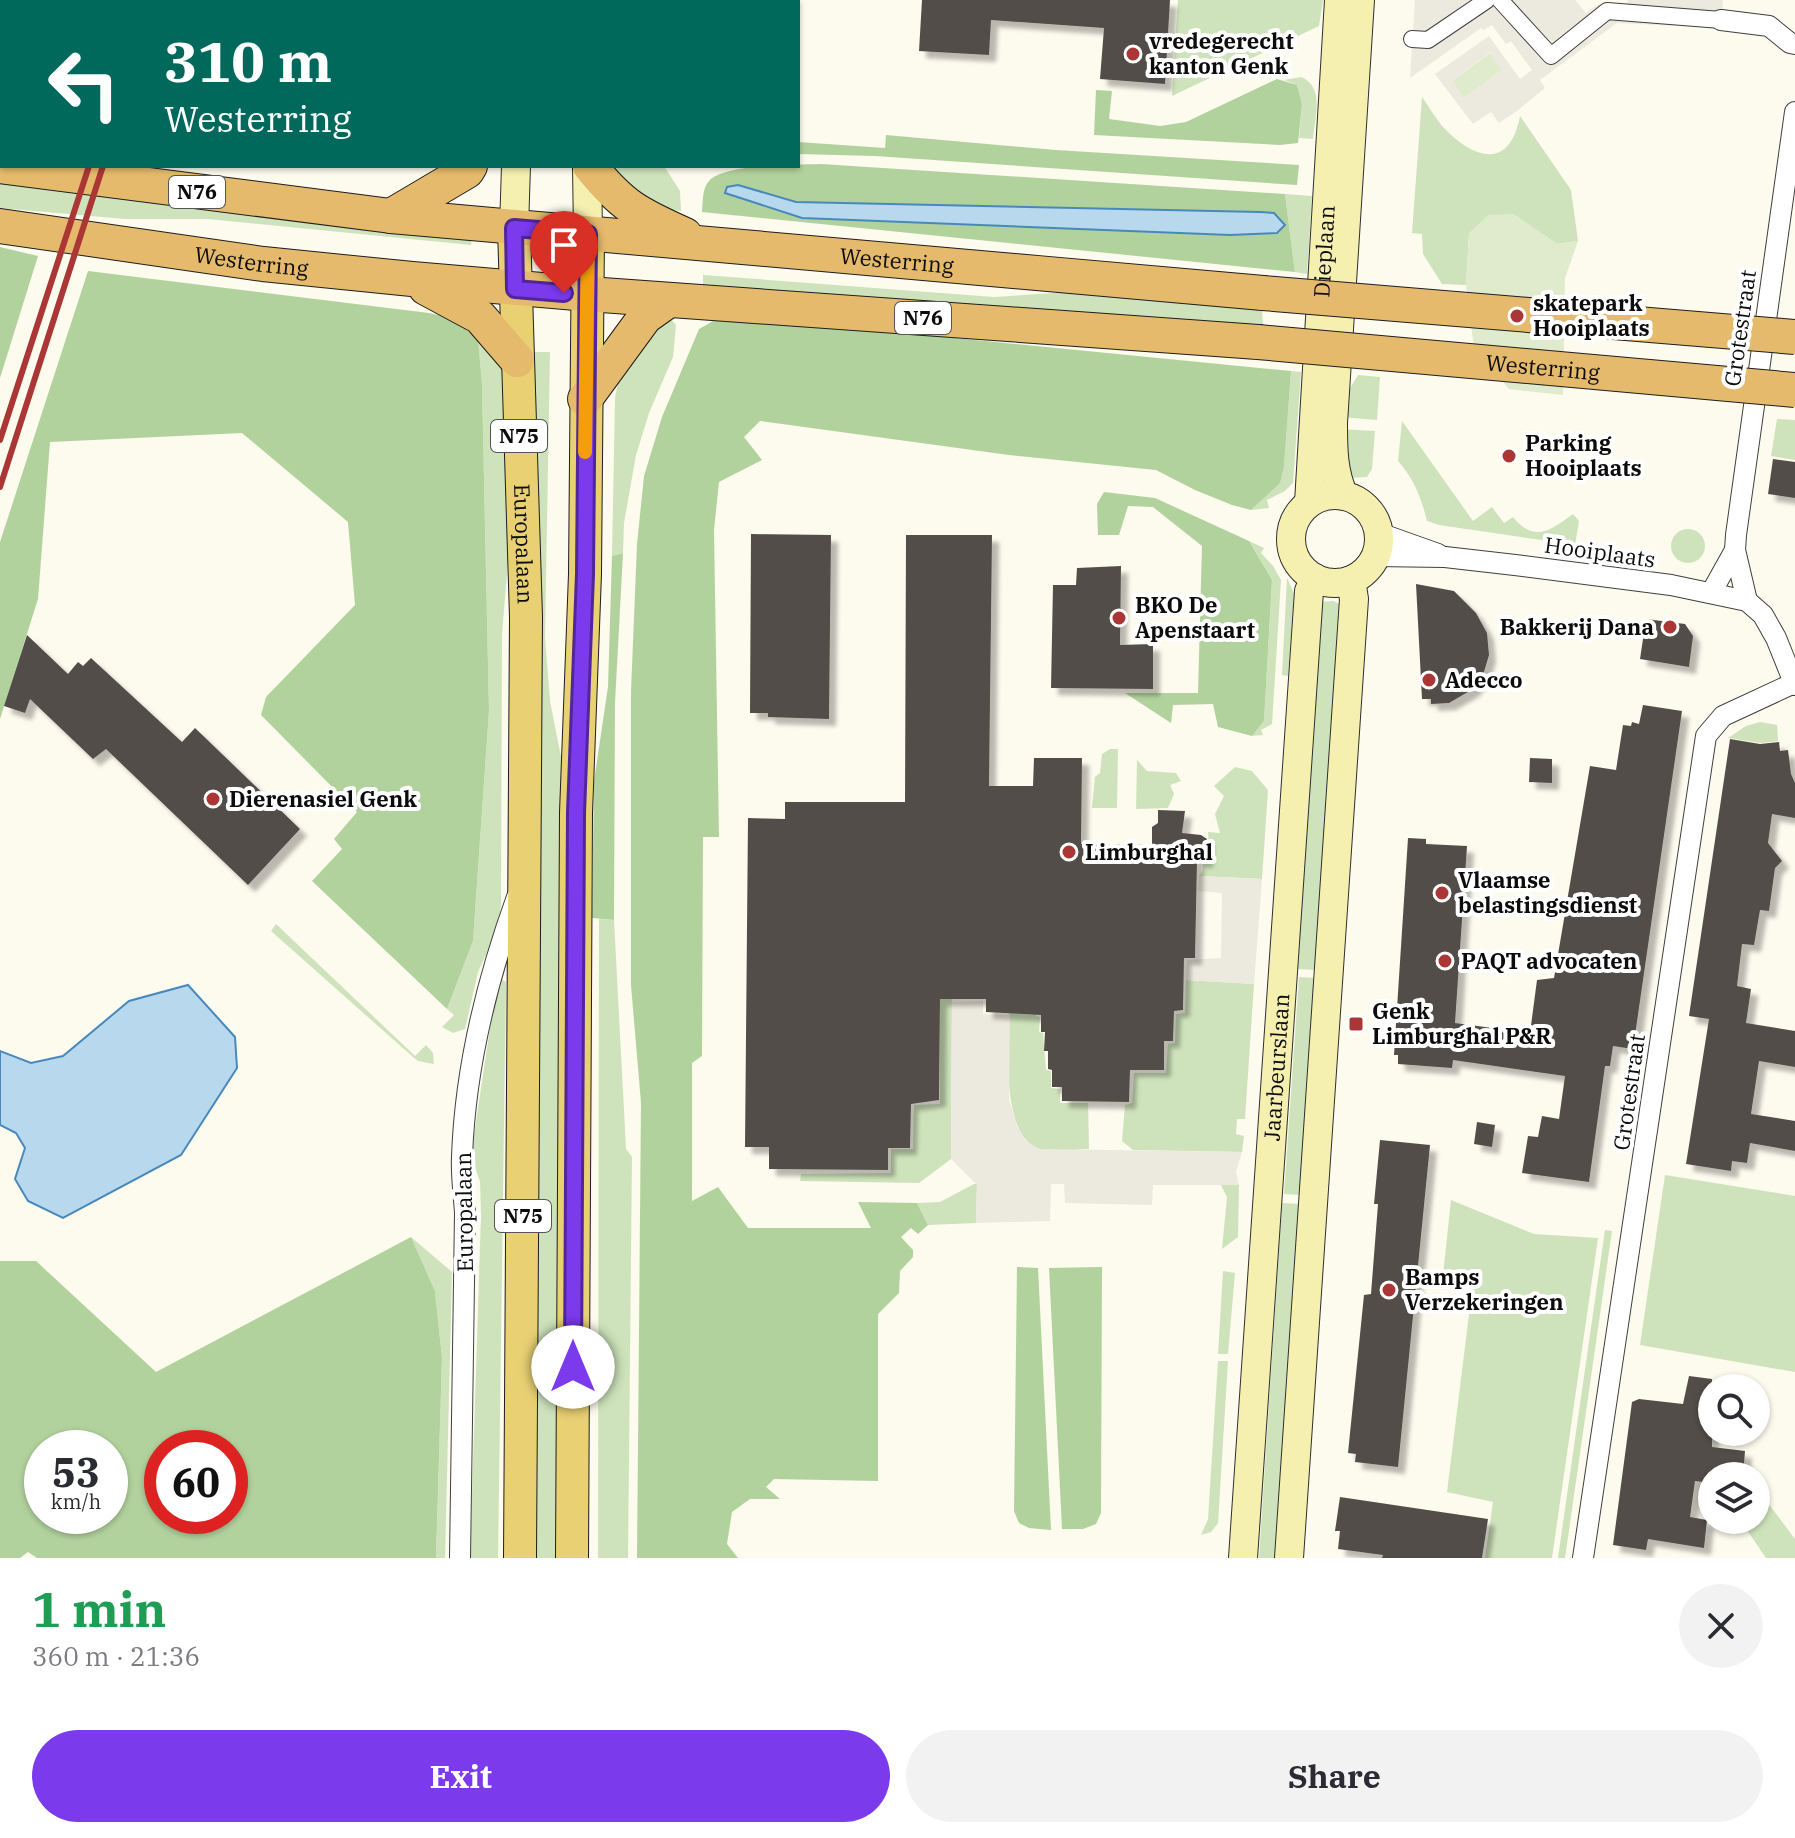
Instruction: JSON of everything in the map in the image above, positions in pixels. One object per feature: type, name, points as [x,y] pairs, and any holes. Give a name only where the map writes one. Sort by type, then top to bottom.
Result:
[{"type":"highway","name":"Westerring","points":[[16,168],[391,216],[514,228],[1795,337]]},
{"type":"highway","points":[[391,216],[469,168]]},
{"type":"highway","points":[[590,168],[614,195],[634,210],[711,246]]},
{"type":"highway","name":"Westerring","points":[[0,226],[263,264],[515,289],[1258,342],[1795,390]]},
{"type":"highway","points":[[412,279],[436,296],[480,317],[517,360]]},
{"type":"highway","points":[[585,399],[645,317],[669,300]]},
{"type":"main road","name":"Dieplaan","points":[[1315,578],[1296,560],[1292,548],[1294,523],[1309,503],[1339,0]]},
{"type":"main road","name":"Dieplaan","points":[[1344,496],[1337,481],[1333,458],[1360,0]]},
{"type":"main road","name":"Europalaan","points":[[516,168],[515,289],[526,617],[520,1558]]},
{"type":"main road","name":"N75","points":[[572,1558],[576,813],[585,574],[588,168]]},
{"type":"main road","points":[[1309,503],[1332,495],[1344,496],[1368,509],[1375,520],[1377,545],[1364,572],[1339,583],[1315,578]]},
{"type":"main road","name":"Jaarbeurslaan","points":[[1243,1558],[1309,591],[1315,578]]},
{"type":"main road","name":"Jaarbeurslaan","points":[[1289,1558],[1354,599],[1351,580]]},
{"type":"street","points":[[1412,39],[1428,40],[1487,0]]},
{"type":"street","points":[[1500,0],[1551,56],[1607,11],[1769,26],[1795,44]]},
{"type":"street","name":"Grotestraat","points":[[1747,601],[1735,550],[1795,112]]},
{"type":"street","name":"Hooiplaats","points":[[1377,545],[1445,557],[1584,573],[1747,601]]},
{"type":"street","name":"Grotestraat","points":[[1711,593],[1735,550]]},
{"type":"street","points":[[1747,601],[1763,615],[1795,684]]},
{"type":"street","name":"Grotestraat","points":[[1583,1558],[1706,736],[1723,716],[1795,684]]},
{"type":"street","name":"Europalaan","points":[[460,1558],[465,1213],[462,1160],[466,1090],[482,1011],[506,927],[526,874]]},
{"type":"green space","points":[[1178,0],[1323,0],[1319,26],[1172,96]]},
{"type":"green space","points":[[1490,53],[1502,70],[1464,98],[1452,81]]},
{"type":"green space","points":[[1301,77],[1316,95],[1313,139],[1299,138],[1302,104],[1297,85],[1284,80]]},
{"type":"green space","points":[[1277,79],[1297,85],[1302,104],[1298,143],[1280,145],[1094,135],[1096,90],[1112,91],[1109,119],[1160,126],[1186,122]]},
{"type":"green space","points":[[1422,97],[1444,128],[1479,153],[1500,152],[1508,145],[1520,116],[1571,190],[1578,241],[1557,244],[1513,214],[1469,233],[1466,285],[1442,284],[1423,254],[1422,234],[1412,233]]},
{"type":"green space","points":[[886,135],[1056,150],[1299,165],[1297,185],[875,156],[800,154],[800,142],[885,148]]},
{"type":"green space","points":[[800,165],[1285,194],[1295,272],[702,212],[705,187],[717,175],[745,168],[800,168]],"holes":[[[738,185],[796,202],[1274,213],[1285,225],[754,203]]]},
{"type":"green space","points":[[612,168],[665,168],[680,191],[681,211],[660,206],[634,189]]},
{"type":"green space","points":[[0,181],[472,238],[471,245],[208,219],[125,219],[0,208]]},
{"type":"green space","points":[[1285,194],[1312,196],[1307,274],[1295,272]]},
{"type":"green space","name":"skatepark Hooiplaats","points":[[1513,214],[1557,244],[1578,241],[1565,278],[1563,395],[1509,389],[1474,347],[1466,285],[1469,233],[1488,215]]},
{"type":"green space","points":[[0,247],[38,256],[0,378]]},
{"type":"green space","points":[[88,271],[429,313],[448,317],[478,338],[482,384],[489,711],[473,941],[447,1009],[312,881],[342,849],[334,839],[357,812],[261,715],[266,697],[355,605],[348,522],[242,433],[50,442],[38,599],[0,719],[0,542]]},
{"type":"green space","points":[[703,275],[994,297],[1084,291],[1262,307],[1263,327],[703,288]]},
{"type":"green space","points":[[669,317],[676,325],[673,357],[649,413],[636,455],[624,523],[623,553],[612,556],[615,399],[618,384],[633,352]]},
{"type":"green space","points":[[751,318],[1291,371],[1284,467],[1280,483],[1251,510],[1195,490],[1156,470],[1009,455],[760,421],[744,437],[762,460],[719,482],[714,530],[719,837],[703,837],[702,1056],[692,1063],[692,1201],[718,1187],[748,1228],[871,1228],[858,1202],[917,1203],[928,1225],[918,1234],[911,1228],[901,1237],[913,1250],[913,1257],[900,1271],[899,1293],[878,1314],[878,1481],[774,1479],[766,1487],[780,1499],[750,1499],[732,1512],[727,1544],[738,1558],[637,1558],[641,1103],[631,985],[631,691],[637,544],[644,476],[662,417],[699,329],[715,320]]},
{"type":"green space","points":[[478,338],[502,368],[510,538],[502,634],[501,905],[497,931],[478,972],[465,1029],[453,1033],[442,1027],[454,1015],[447,1009],[473,941],[489,711],[482,384]]},
{"type":"green space","points":[[530,352],[550,352],[545,637],[550,701],[563,767],[558,1558],[536,1558],[537,1077]]},
{"type":"green space","points":[[1291,371],[1301,372],[1293,483],[1267,500],[1269,508],[1251,510],[1280,482],[1284,466]]},
{"type":"green space","points":[[1358,375],[1380,377],[1377,420],[1341,417],[1347,393]]},
{"type":"green space","points":[[1777,419],[1795,420],[1795,460],[1771,456]]},
{"type":"green space","points":[[1402,421],[1473,521],[1492,507],[1504,523],[1513,517],[1528,530],[1542,532],[1573,514],[1579,521],[1575,545],[1427,521],[1416,489],[1398,461]]},
{"type":"green space","points":[[1339,429],[1375,431],[1372,469],[1367,477],[1349,478]]},
{"type":"green space","points":[[1104,492],[1155,498],[1249,541],[1272,580],[1264,721],[1252,736],[1218,727],[1213,704],[1173,705],[1171,723],[1125,693],[1198,693],[1202,546],[1153,507],[1128,506],[1119,535],[1098,535],[1097,504]]},
{"type":"green space","points":[[1688,529],[1700,534],[1705,546],[1700,558],[1688,563],[1676,558],[1671,546],[1676,534]]},
{"type":"green space","points":[[1249,541],[1264,548],[1261,553],[1281,580],[1272,724],[1261,730],[1263,735],[1252,736],[1264,721],[1272,580]]},
{"type":"green space","points":[[623,553],[615,703],[614,920],[592,918],[594,781],[608,687],[612,556]]},
{"type":"green space","points":[[1287,578],[1294,594],[1288,676],[1282,675]]},
{"type":"green space","points":[[1333,601],[1344,606],[1316,970],[1298,969],[1321,602]]},
{"type":"green space","points":[[1760,722],[1777,725],[1778,741],[1761,743],[1728,738],[1746,726]]},
{"type":"green space","points":[[1118,749],[1117,808],[1092,808],[1095,777],[1100,773],[1102,754]]},
{"type":"green space","points":[[1137,760],[1147,771],[1176,773],[1181,781],[1170,785],[1174,794],[1168,808],[1136,809]]},
{"type":"green space","points":[[1235,767],[1252,771],[1268,790],[1262,879],[1199,876],[1203,864],[1210,863],[1208,832],[1220,833],[1215,814],[1224,796],[1214,786]]},
{"type":"green space","points":[[599,919],[614,920],[626,1149],[632,1157],[628,1558],[598,1558]]},
{"type":"green space","points":[[276,924],[415,1056],[426,1045],[433,1053],[434,1064],[413,1057],[271,931]]},
{"type":"green space","points":[[1299,977],[1316,978],[1301,1195],[1284,1194]]},
{"type":"green space","points":[[501,979],[506,982],[498,1558],[470,1558],[481,1214],[480,1182],[472,1158],[497,982]]},
{"type":"green space","points":[[1186,980],[1254,984],[1245,1119],[1237,1119],[1236,1134],[1244,1136],[1242,1152],[1133,1150],[1122,1141],[1125,1105],[1132,1103],[1134,1073],[1166,1073],[1168,1044],[1175,1043],[1176,1014],[1185,1013]]},
{"type":"green space","points":[[940,987],[952,988],[951,1159],[919,1183],[800,1181],[801,1174],[891,1173],[891,1149],[913,1149],[914,1105],[940,1104]]},
{"type":"green space","points":[[1010,987],[1036,998],[1036,1016],[1040,1017],[1039,1032],[1043,1033],[1046,1070],[1051,1071],[1051,1088],[1060,1089],[1060,1103],[1088,1103],[1089,1149],[1040,1149],[1026,1140],[1017,1124],[1008,1077]]},
{"type":"green space","points":[[1665,1175],[1795,1196],[1795,1372],[1640,1345]]},
{"type":"green space","points":[[977,1184],[976,1223],[928,1225],[917,1203],[940,1202]]},
{"type":"green space","points":[[1221,1185],[1239,1185],[1238,1237],[1222,1249],[1227,1197]]},
{"type":"green space","points":[[1451,1200],[1534,1234],[1598,1238],[1552,1558],[1485,1558],[1493,1502],[1447,1492],[1473,1282],[1443,1275]]},
{"type":"green space","points":[[1282,1203],[1301,1204],[1277,1558],[1259,1558]]},
{"type":"green space","points":[[1605,1230],[1612,1231],[1565,1558],[1558,1558]]},
{"type":"green space","points":[[411,1237],[452,1272],[445,1558],[436,1558],[442,1358],[435,1291]]},
{"type":"green space","points":[[411,1237],[435,1291],[442,1358],[436,1558],[37,1558],[28,1552],[20,1558],[0,1558],[0,1261],[36,1261],[156,1372]]},
{"type":"green space","points":[[1017,1267],[1038,1268],[1051,1530],[1029,1528],[1019,1523],[1014,1511]]},
{"type":"green space","points":[[1102,1267],[1101,1513],[1096,1524],[1083,1529],[1062,1529],[1049,1268]]},
{"type":"green space","points":[[1223,1271],[1235,1273],[1228,1354],[1218,1354]]},
{"type":"green space","points":[[1218,1361],[1228,1361],[1218,1523],[1211,1532],[1201,1535],[1208,1519]]},
{"type":"green space","points":[[1770,1506],[1795,1539],[1795,1558],[1766,1558],[1750,1534],[1770,1534]]},
{"type":"shaded area","points":[[1415,0],[1575,0],[1586,13],[1599,4],[1627,5],[1628,0],[1723,0],[1721,28],[1617,23],[1540,80],[1545,88],[1499,123],[1491,112],[1473,124],[1435,74],[1489,36],[1520,79],[1532,70],[1511,41],[1506,44],[1492,25],[1483,30],[1481,28],[1410,78]],"holes":[[[1489,53],[1502,70],[1464,98],[1452,81]]]},
{"type":"shaded area","points":[[1199,876],[1262,879],[1254,984],[1186,980],[1187,960],[1221,958],[1222,893],[1198,891]]},
{"type":"shaded area","points":[[983,1001],[983,1014],[1010,1015],[1009,1099],[1025,1140],[1039,1149],[1242,1152],[1236,1172],[1239,1185],[1153,1185],[1152,1205],[1065,1203],[1064,1184],[1051,1184],[1050,1221],[976,1223],[977,1185],[951,1159],[952,1002]]},
{"type":"water","points":[[738,185],[796,202],[1260,212],[1274,213],[1285,225],[1277,233],[1230,235],[802,218],[725,193],[727,187]]},
{"type":"water","points":[[188,985],[235,1037],[237,1068],[181,1155],[63,1218],[28,1201],[15,1179],[25,1148],[16,1133],[0,1125],[0,1051],[31,1063],[63,1056],[129,1001]]},
{"type":"building","points":[[922,0],[1170,0],[1165,84],[1100,79],[1104,28],[991,20],[989,55],[919,51]]},
{"type":"building","points":[[1773,459],[1795,462],[1795,498],[1768,494]]},
{"type":"building","points":[[751,534],[831,535],[829,719],[768,717],[768,713],[750,713]]},
{"type":"building","name":"Limburghal","points":[[906,535],[992,535],[989,786],[1033,786],[1034,758],[1082,758],[1081,844],[1152,845],[1152,827],[1158,823],[1158,810],[1185,811],[1182,833],[1201,835],[1207,839],[1206,861],[1197,860],[1195,958],[1184,958],[1183,1010],[1174,1011],[1173,1041],[1164,1041],[1164,1070],[1130,1070],[1129,1102],[1062,1101],[1062,1087],[1052,1087],[1048,1051],[1044,1051],[1045,1032],[1041,1032],[1041,1015],[986,1012],[986,999],[940,999],[939,1100],[911,1104],[910,1148],[888,1148],[888,1170],[769,1169],[769,1147],[745,1147],[748,818],[785,819],[785,802],[905,802]]},
{"type":"building","points":[[1121,566],[1120,645],[1153,644],[1153,689],[1051,688],[1053,585],[1076,585],[1077,568]]},
{"type":"building","points":[[1416,584],[1454,591],[1476,613],[1487,633],[1489,655],[1484,672],[1473,689],[1449,703],[1431,704],[1431,699],[1422,699]]},
{"type":"building","points":[[1646,619],[1685,624],[1693,636],[1689,667],[1640,659]]},
{"type":"building","name":"Dierenasiel Genk","points":[[27,635],[68,674],[78,662],[83,666],[91,658],[182,742],[195,728],[300,829],[248,885],[106,749],[93,759],[30,699],[25,713],[4,706]]},
{"type":"building","points":[[1643,705],[1682,711],[1633,1049],[1613,1046],[1610,1066],[1605,1066],[1589,1182],[1522,1173],[1528,1136],[1538,1137],[1542,1116],[1559,1119],[1565,1076],[1453,1060],[1452,1068],[1398,1064],[1398,1055],[1394,1055],[1408,838],[1426,839],[1426,844],[1467,846],[1455,1023],[1530,1033],[1537,980],[1554,978],[1590,766],[1616,770],[1623,725],[1631,726],[1632,722],[1639,724]]},
{"type":"building","points":[[1730,739],[1760,744],[1779,742],[1780,751],[1788,750],[1795,783],[1795,818],[1772,814],[1768,843],[1782,861],[1775,868],[1769,911],[1760,910],[1754,945],[1742,944],[1737,986],[1751,989],[1746,1023],[1795,1031],[1795,1067],[1759,1061],[1751,1114],[1795,1121],[1795,1151],[1750,1143],[1747,1163],[1732,1161],[1731,1171],[1686,1164],[1709,1019],[1689,1016]]},
{"type":"building","points":[[1530,758],[1552,759],[1552,783],[1529,782]]},
{"type":"building","points":[[1477,1122],[1495,1125],[1492,1147],[1474,1144]]},
{"type":"building","points":[[1380,1140],[1430,1145],[1398,1467],[1355,1462],[1356,1454],[1348,1453],[1364,1295],[1371,1294]]},
{"type":"building","points":[[1689,1376],[1698,1377],[1698,1446],[1745,1451],[1744,1462],[1698,1462],[1698,1481],[1695,1481],[1690,1517],[1698,1518],[1698,1534],[1706,1534],[1704,1548],[1648,1539],[1646,1550],[1613,1545],[1632,1402],[1639,1399],[1683,1404]]},
{"type":"building","points":[[1340,1497],[1488,1519],[1482,1558],[1382,1558],[1383,1555],[1338,1549],[1340,1531],[1335,1531]]},
{"type":"railway","points":[[0,440],[88,168]]},
{"type":"railway","points":[[0,487],[102,168]]},
{"type":"slow traffic","points":[[543,230],[588,234],[585,452]]},
{"type":"place","name":"vredegerecht kanton Genk","points":[[1133,54]]},
{"type":"place","name":"skatepark Hooiplaats","points":[[1517,316]]},
{"type":"place","name":"Parking Hooiplaats","points":[[1509,456]]},
{"type":"place","name":"BKO De Apenstaart","points":[[1119,618]]},
{"type":"place","name":"Bakkerij Dana","points":[[1670,627]]},
{"type":"place","name":"Adecco","points":[[1429,680]]},
{"type":"place","name":"Dierenasiel Genk","points":[[213,799]]},
{"type":"place","name":"Limburghal","points":[[1069,852]]},
{"type":"place","name":"Vlaamse belastingsdienst","points":[[1442,893]]},
{"type":"place","name":"PAQT advocaten","points":[[1445,961]]},
{"type":"place","name":"Genk Limburghal P&R","points":[[1356,1024]]},
{"type":"place","name":"Bamps Verzekeringen","points":[[1389,1290]]},
{"type":"route","points":[[564,293],[515,289],[514,228],[588,234],[585,574],[576,813],[573,1367]]}]
